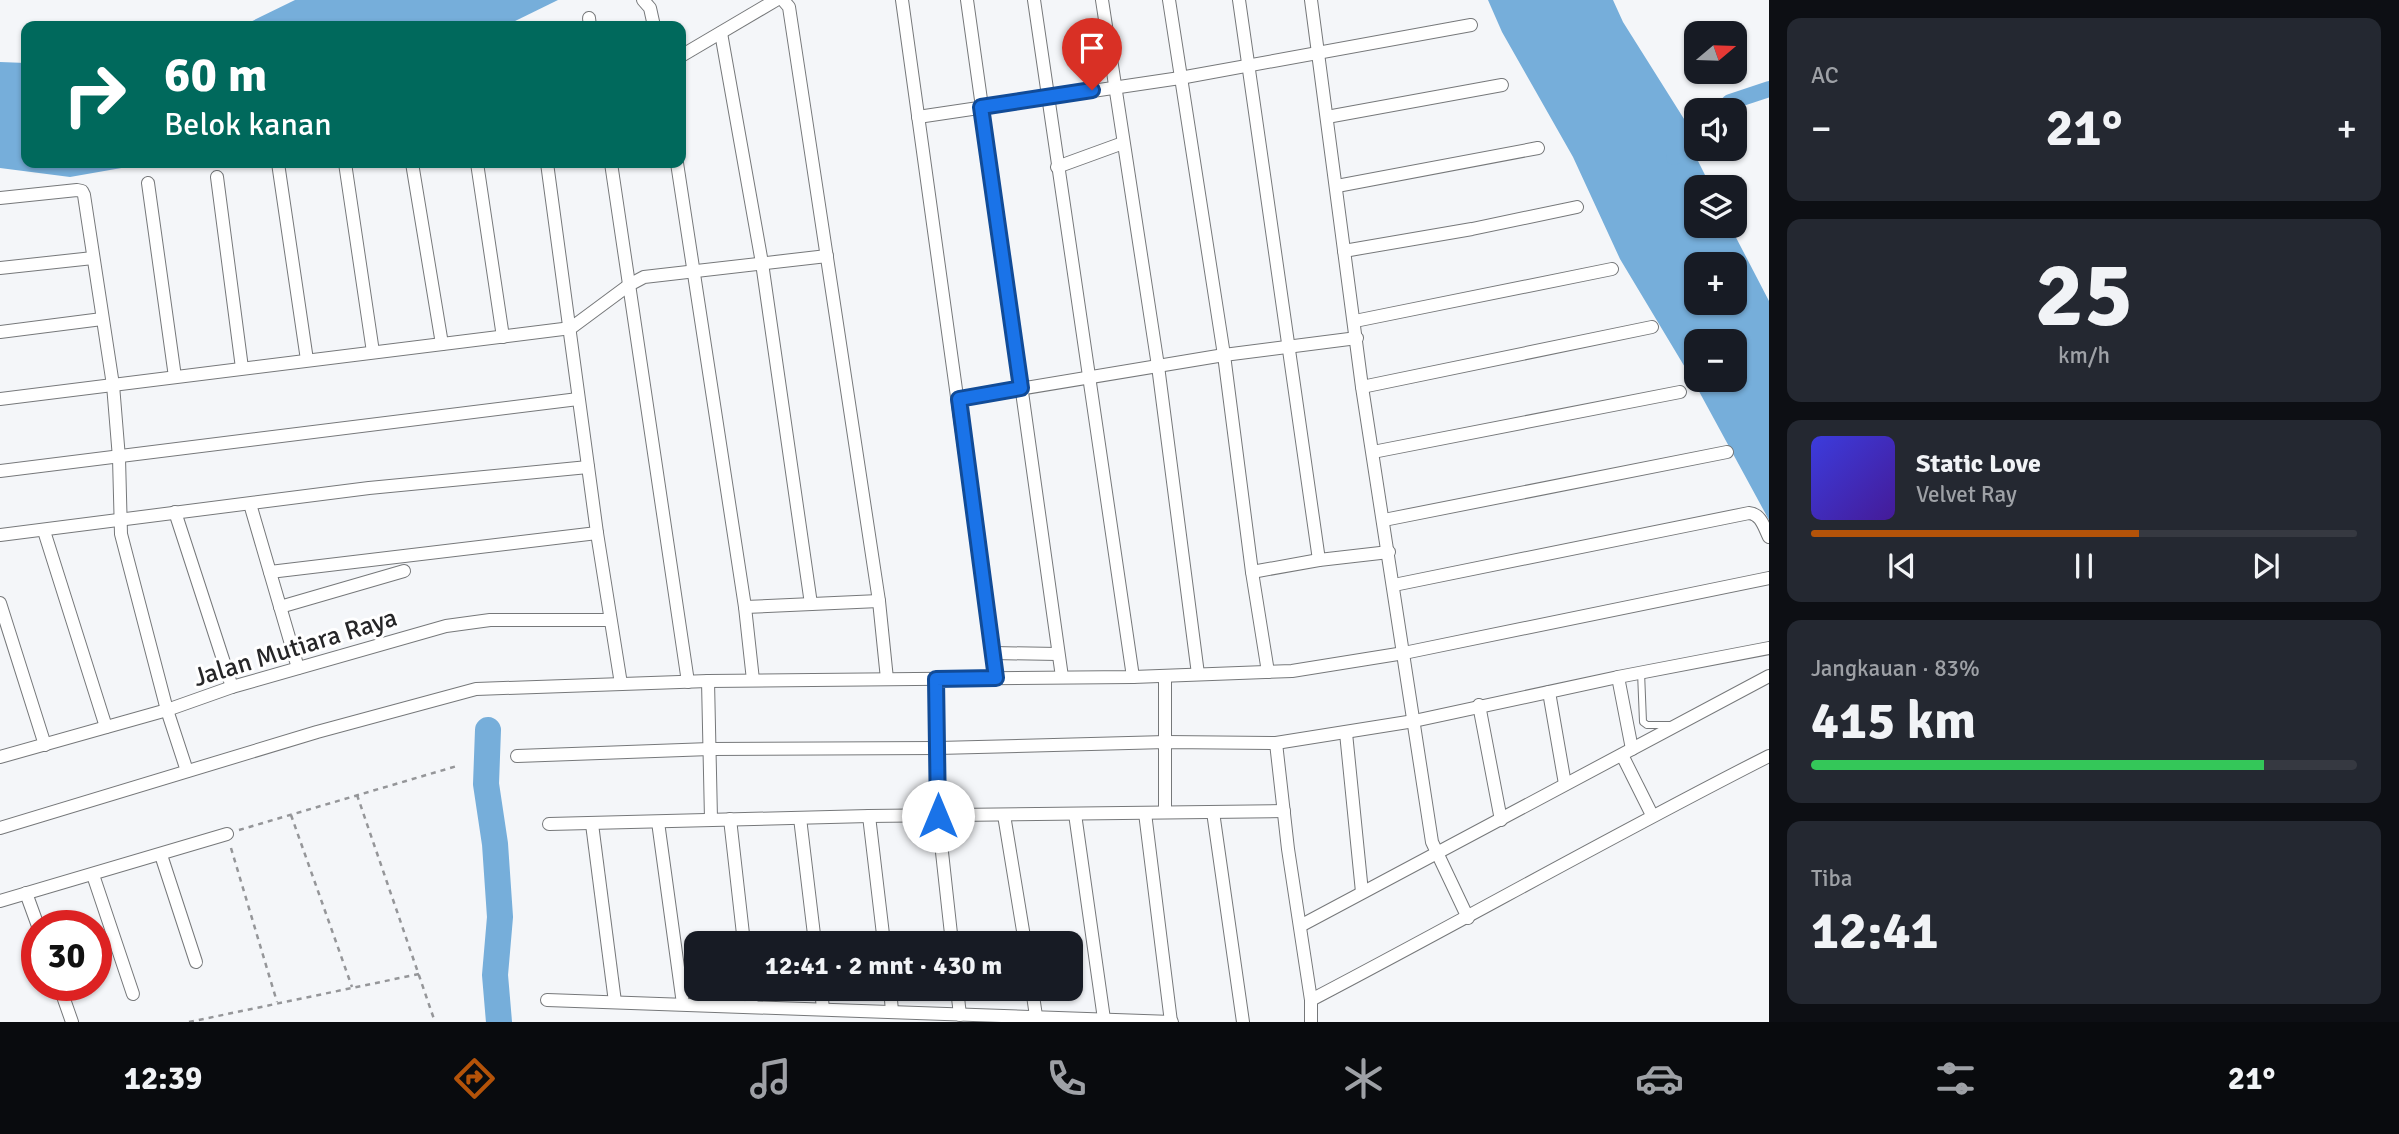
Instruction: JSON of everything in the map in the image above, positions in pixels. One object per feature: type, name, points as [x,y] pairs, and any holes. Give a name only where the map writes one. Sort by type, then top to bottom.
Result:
[{"type":"street","points":[[643,0],[650,8],[653,21]]},
{"type":"street","points":[[686,53],[776,0]]},
{"type":"street","points":[[783,0],[789,7],[879,601],[887,679]]},
{"type":"street","points":[[902,0],[996,678]]},
{"type":"street","points":[[967,0],[1062,677]]},
{"type":"street","points":[[1034,0],[1133,677]]},
{"type":"street","points":[[1102,0],[1158,366],[1198,674]]},
{"type":"street","points":[[1169,0],[1224,355],[1268,672]]},
{"type":"street","points":[[1239,0],[1319,560]]},
{"type":"street","points":[[1311,0],[1362,387],[1432,842],[1468,918]]},
{"type":"street","points":[[918,117],[1180,78],[1472,25]]},
{"type":"street","points":[[721,33],[762,263],[811,604]]},
{"type":"street","points":[[1327,117],[1502,85]]},
{"type":"street","points":[[1057,167],[1123,143]]},
{"type":"street","points":[[1336,186],[1538,148]]},
{"type":"street","points":[[279,168],[307,360]]},
{"type":"street","points":[[346,168],[373,352]]},
{"type":"street","points":[[413,168],[442,344]]},
{"type":"street","points":[[478,168],[503,337]]},
{"type":"street","points":[[548,168],[597,533],[621,684]]},
{"type":"street","points":[[612,168],[688,682]]},
{"type":"street","points":[[678,168],[745,607],[752,680]]},
{"type":"street","points":[[217,177],[242,368]]},
{"type":"street","points":[[148,183],[175,377]]},
{"type":"street","points":[[0,198],[82,191],[113,385],[119,457],[120,522],[167,710],[187,771]]},
{"type":"street","points":[[1344,251],[1472,229],[1577,207]]},
{"type":"street","points":[[0,399],[570,328],[644,277],[827,256]]},
{"type":"street","points":[[0,268],[93,258]]},
{"type":"street","points":[[1355,321],[1612,269]]},
{"type":"street","points":[[0,332],[102,319]]},
{"type":"street","points":[[1362,387],[1652,327]]},
{"type":"street","points":[[959,399],[1224,355],[1357,338]]},
{"type":"street","points":[[1373,452],[1680,392]]},
{"type":"street","points":[[0,471],[578,399]]},
{"type":"street","points":[[1384,520],[1727,452]]},
{"type":"street","points":[[0,536],[369,488],[588,467]]},
{"type":"street","points":[[250,504],[298,668]]},
{"type":"street","points":[[176,512],[232,687]]},
{"type":"street","points":[[1394,585],[1749,513],[1756,515],[1769,537]]},
{"type":"street","points":[[44,531],[106,727]]},
{"type":"street","points":[[270,572],[597,533]]},
{"type":"street","points":[[1252,572],[1319,560],[1389,552]]},
{"type":"street","points":[[280,607],[404,572]]},
{"type":"street","points":[[0,828],[476,688],[752,680],[1133,677],[1292,671],[1404,653],[1769,578]]},
{"type":"street","points":[[745,607],[879,601]]},
{"type":"street","points":[[0,603],[45,745]]},
{"type":"street","name":"Jalan Mutiara Raya","points":[[0,757],[446,626],[474,621],[610,620]]},
{"type":"street","points":[[517,756],[710,749],[938,748],[1166,742],[1276,743],[1414,721],[1479,705],[1769,648]]},
{"type":"street","points":[[993,653],[1058,654]]},
{"type":"street","points":[[1165,676],[1165,813]]},
{"type":"street","points":[[1300,926],[1769,676]]},
{"type":"street","points":[[1618,677],[1627,752],[1652,815]]},
{"type":"street","points":[[936,679],[938,816],[951,931]]},
{"type":"street","points":[[708,681],[711,820]]},
{"type":"street","points":[[1549,692],[1566,784]]},
{"type":"street","points":[[1479,705],[1501,820]]},
{"type":"street","points":[[1346,733],[1362,892]]},
{"type":"street","points":[[1276,743],[1311,1000],[1311,1022]]},
{"type":"street","points":[[1311,1000],[1468,918],[1652,815],[1769,756]]},
{"type":"street","points":[[549,824],[730,818],[1284,811]]},
{"type":"street","points":[[1213,812],[1243,1022]]},
{"type":"street","points":[[547,1000],[1171,1022],[1145,813]]},
{"type":"street","points":[[1075,814],[1104,1019]]},
{"type":"street","points":[[1004,815],[1023,931]]},
{"type":"street","points":[[869,816],[883,931]]},
{"type":"street","points":[[730,818],[743,931]]},
{"type":"street","points":[[800,818],[814,931]]},
{"type":"street","points":[[658,822],[683,1004]]},
{"type":"street","points":[[592,824],[615,1002]]},
{"type":"street","points":[[0,901],[227,834]]},
{"type":"street","points":[[161,855],[196,962]]},
{"type":"street","points":[[93,875],[132,994]]},
{"type":"street","points":[[26,893],[32,910]]},
{"type":"street","points":[[65,1001],[72,1022]]},
{"type":"street","points":[[751,1001],[752,1006]]},
{"type":"street","points":[[822,1001],[823,1009]]},
{"type":"street","points":[[891,1001],[892,1011]]},
{"type":"street","points":[[958,1001],[960,1015]]},
{"type":"street","points":[[1034,1001],[1036,1016]]},
{"type":"lane","points":[[1641,673],[1643,722],[1676,726]]},
{"type":"path","points":[[277,1002],[227,834],[457,766]]},
{"type":"path","points":[[357,794],[435,1022]]},
{"type":"path","points":[[291,815],[353,988]]},
{"type":"path","points":[[189,1022],[420,974]]},
{"type":"water","points":[[295,0],[558,0],[515,21],[252,21]]},
{"type":"water","points":[[1488,0],[1613,0],[1623,22],[1684,119],[1684,161],[1698,161],[1705,175],[1684,175],[1684,238],[1736,238],[1744,252],[1684,252],[1684,315],[1747,315],[1747,259],[1769,301],[1769,520],[1699,392],[1747,392],[1747,329],[1684,329],[1684,366],[1620,259],[1573,157],[1502,32]]},
{"type":"water","points":[[0,62],[21,63],[21,168],[121,168],[70,177],[0,168]]},
{"type":"waterway","points":[[1742,98],[1769,89]]},
{"type":"waterway","points":[[1674,157],[1684,148]]},
{"type":"waterway","points":[[488,730],[486,784],[495,844],[500,917],[495,975],[499,1022]]},
{"type":"route","points":[[938,816],[936,679],[996,678],[959,399],[1021,388],[981,107],[1092,90]]}]
